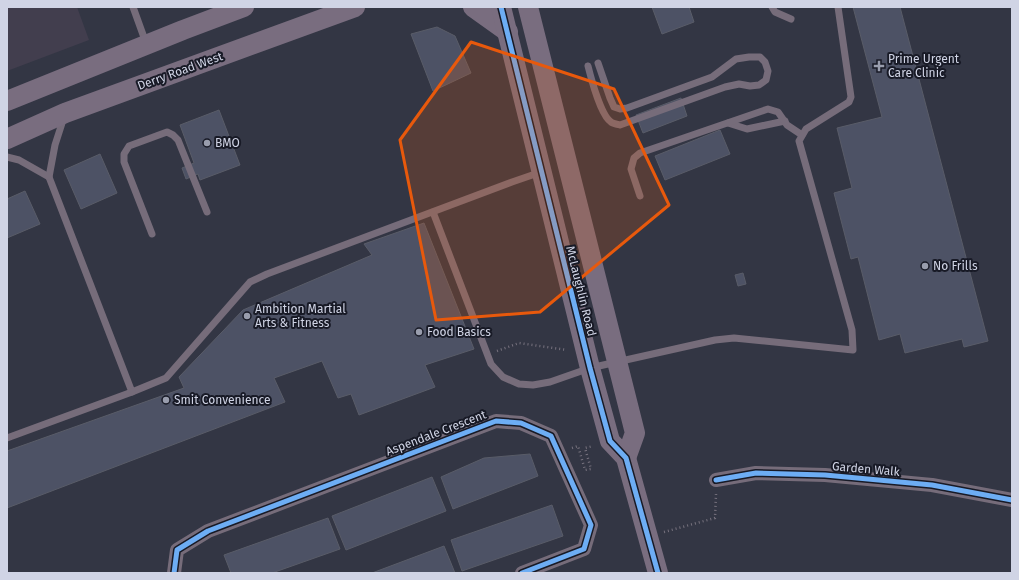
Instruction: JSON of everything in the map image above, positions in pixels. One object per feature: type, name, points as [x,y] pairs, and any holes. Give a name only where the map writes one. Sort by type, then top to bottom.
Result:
[{"type":"street","points":[[7,101],[244,7]]},
{"type":"street","name":"Derry Road West","points":[[7,139],[65,113],[355,7]]},
{"type":"street","points":[[473,7],[508,32]]},
{"type":"street","name":"McLaughlin Road","points":[[501,7],[590,368],[610,441],[626,458],[658,573]]},
{"type":"street","name":"McLaughlin Road","points":[[528,7],[635,433],[626,458]]},
{"type":"street","name":"Aspendale Crescent","points":[[174,573],[177,550],[208,531],[496,420],[521,423],[551,436],[591,525],[584,549],[522,573]]},
{"type":"street","name":"Garden Walk","points":[[716,480],[756,473],[825,476],[932,485],[1012,500]]},
{"type":"lane","points":[[133,7],[146,45]]},
{"type":"lane","points":[[772,7],[775,12],[791,19]]},
{"type":"lane","points":[[433,212],[491,364],[503,377],[519,384],[533,385],[550,382],[590,368],[715,340],[734,338],[853,350],[852,330],[799,141],[806,129],[849,102],[851,97],[838,7]]},
{"type":"lane","points":[[588,66],[606,117],[610,122],[620,125],[725,87],[739,84],[750,86],[759,85],[766,80],[768,71],[765,62],[760,57],[736,59],[712,77],[627,108],[620,109],[614,107],[598,63]]},
{"type":"lane","points":[[640,196],[631,169],[634,158],[640,153],[768,109],[778,112],[787,125],[802,135]]},
{"type":"lane","points":[[65,113],[55,145],[49,177],[132,392]]},
{"type":"lane","points":[[728,123],[747,128],[785,121]]},
{"type":"lane","points":[[152,234],[124,162],[124,154],[129,146],[167,132],[173,135],[178,140],[207,212]]},
{"type":"lane","points":[[7,157],[19,160],[49,177]]},
{"type":"lane","points":[[7,438],[166,378],[250,282],[267,274],[541,172]]},
{"type":"path","points":[[493,352],[519,343],[567,350]]},
{"type":"path","points":[[559,453],[578,446],[585,470],[591,469],[585,448],[610,441]]},
{"type":"path","points":[[648,536],[715,518],[716,480]]},
{"type":"highlighted area","points":[[471,42],[614,89],[669,205],[540,312],[436,320],[400,140]]},
{"type":"shaded area","points":[[7,7],[77,7],[89,40],[7,71]]},
{"type":"building","points":[[652,7],[689,7],[694,22],[662,34]]},
{"type":"building","points":[[853,7],[900,7],[988,341],[964,347],[962,339],[905,353],[900,334],[879,340],[858,257],[851,259],[834,193],[852,188],[837,128],[882,117]]},
{"type":"building","points":[[437,27],[455,36],[471,73],[433,91],[411,34]]},
{"type":"building","points":[[681,98],[687,116],[643,133],[636,115]]},
{"type":"building","points":[[219,110],[240,165],[200,180],[198,174],[186,179],[182,168],[194,163],[180,125]]},
{"type":"building","points":[[720,130],[730,154],[665,180],[655,156]]},
{"type":"building","points":[[100,154],[117,193],[81,209],[64,170]]},
{"type":"building","points":[[25,191],[40,224],[7,238],[7,199]]},
{"type":"building","points":[[424,223],[474,349],[425,365],[435,387],[359,415],[351,394],[338,398],[322,361],[274,378],[285,402],[7,508],[7,451],[184,388],[179,377],[243,310],[372,255],[364,244]]},
{"type":"building","points":[[743,273],[746,284],[738,286],[735,275]]},
{"type":"building","points":[[530,454],[538,476],[453,509],[441,477],[484,458]]},
{"type":"building","points":[[432,477],[446,511],[346,550],[332,516]]},
{"type":"building","points":[[552,505],[563,536],[462,571],[451,540]]},
{"type":"building","points":[[328,518],[340,549],[272,573],[231,573],[224,555]]},
{"type":"building","points":[[444,546],[455,573],[372,573]]},
{"type":"cycle path","points":[[501,7],[590,368],[610,441],[626,458],[658,573]]},
{"type":"cycle path","points":[[174,573],[177,550],[208,531],[496,421],[521,423],[551,436],[591,525],[584,549],[522,573]]},
{"type":"cycle path","points":[[716,480],[756,473],[825,475],[932,485],[1012,500]]},
{"type":"place","name":"Prime Urgent Care Clinic","points":[[879,66]]},
{"type":"place","name":"BMO","points":[[207,143]]},
{"type":"place","name":"No Frills","points":[[925,266]]},
{"type":"place","name":"Ambition Martial Arts & Fitness","points":[[247,316]]},
{"type":"place","name":"Food Basics","points":[[419,332]]},
{"type":"place","name":"Smit Convenience","points":[[166,400]]}]
